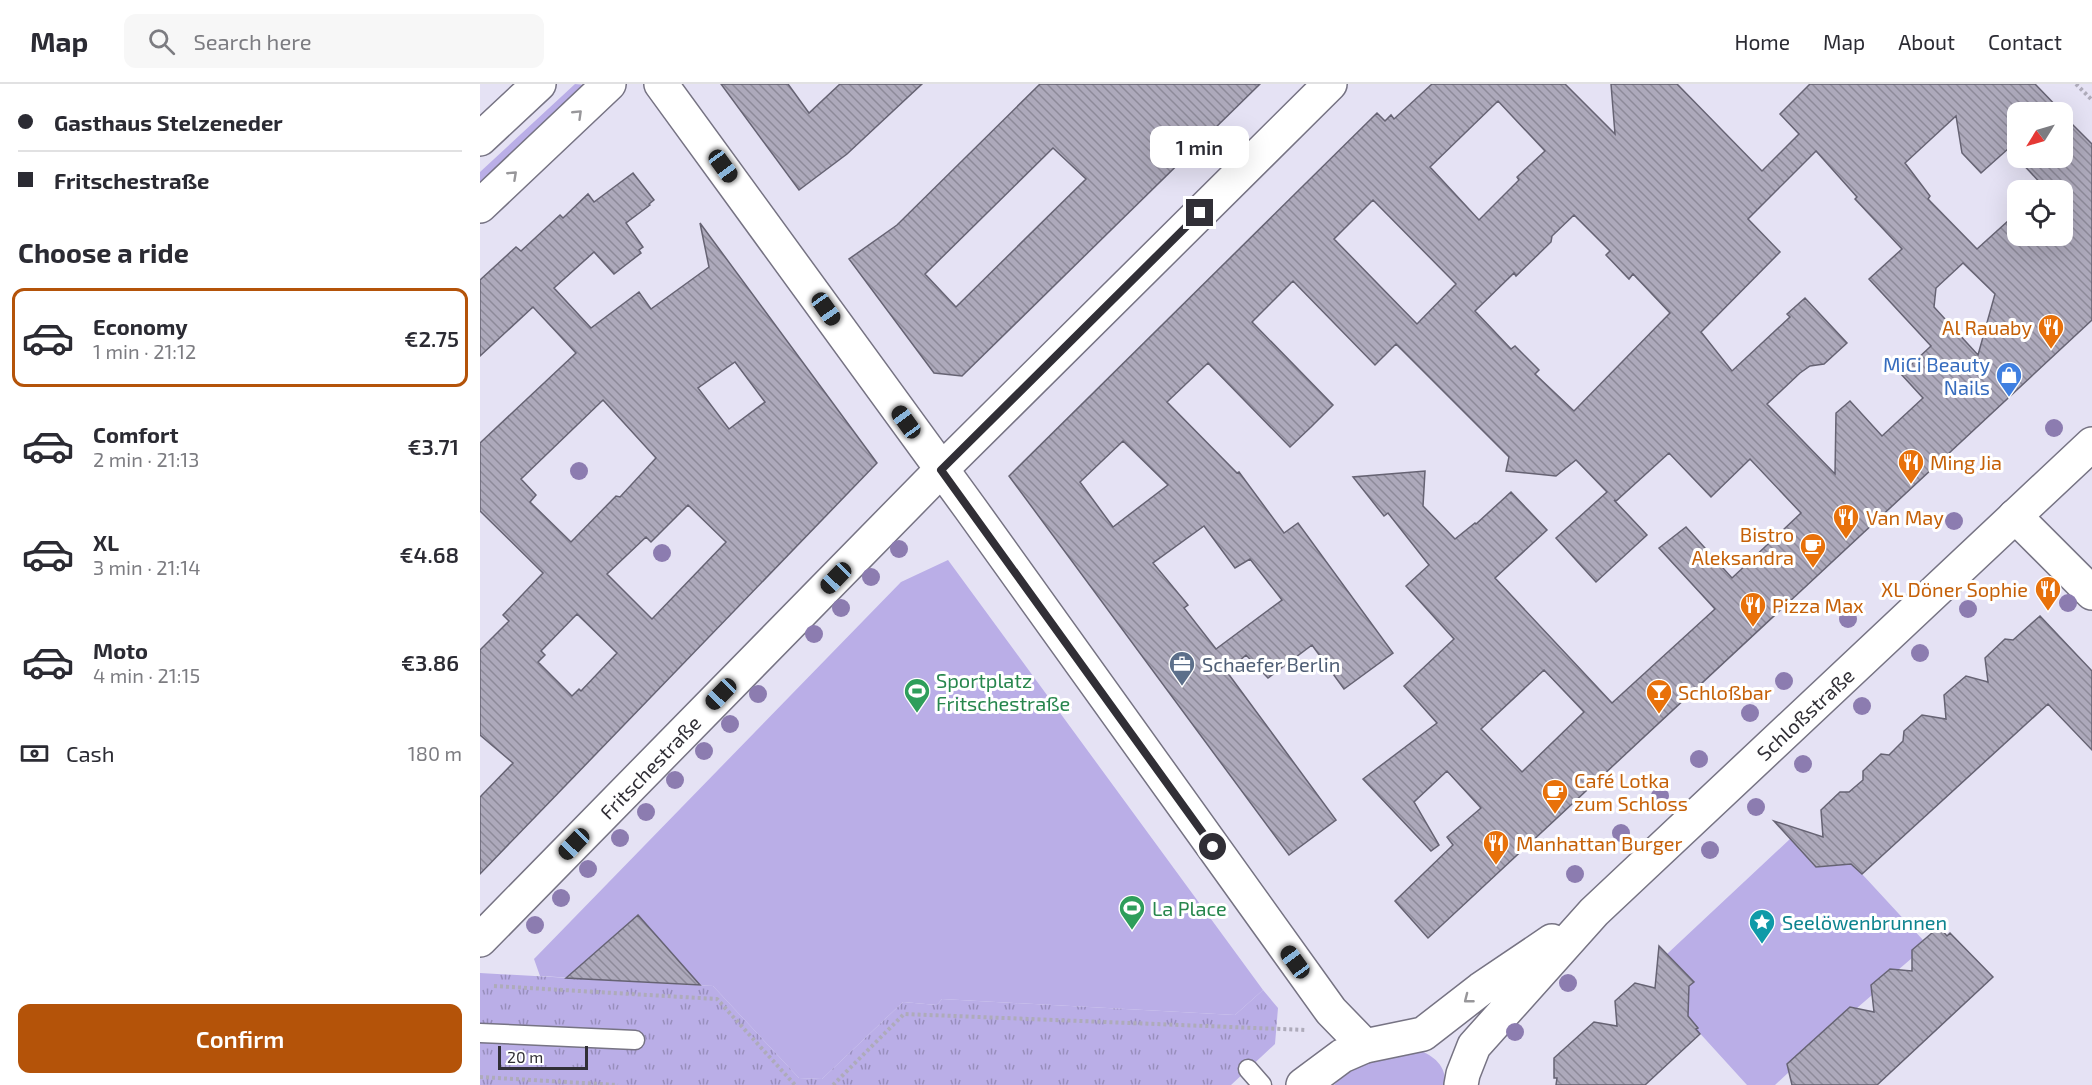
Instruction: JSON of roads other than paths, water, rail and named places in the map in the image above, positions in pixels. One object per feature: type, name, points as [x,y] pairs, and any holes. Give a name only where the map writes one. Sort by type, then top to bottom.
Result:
[{"type":"street","points":[[480,139],[539,84]]},
{"type":"street","points":[[480,206],[609,84]]},
{"type":"street","points":[[661,84],[1331,1011],[1365,1046]]},
{"type":"street","name":"Fritschestraße","points":[[480,940],[941,470],[1330,84]]},
{"type":"street","name":"Schloßstraße","points":[[1462,1080],[1474,1046],[1594,912],[2092,444]]},
{"type":"street","points":[[2015,516],[2092,592]]},
{"type":"street","name":"Schloßstraße","points":[[1309,1083],[1342,1056],[1365,1046],[1423,1034],[1481,988],[1594,912]]},
{"type":"street","name":"Schloßstraße","points":[[1423,1034],[1443,1050],[1462,1080]]},
{"type":"lane","points":[[480,1033],[636,1040]]},
{"type":"lane","points":[[1248,1069],[1262,1085]]},
{"type":"place","name":"Al Rauaby","points":[[2051,350]]},
{"type":"place","name":"MiCi Beauty Nails","points":[[2009,398]]},
{"type":"place","name":"Ming Jia","points":[[1911,485]]},
{"type":"place","name":"Van May","points":[[1846,540]]},
{"type":"place","name":"Bistro Aleksandra","points":[[1813,569]]},
{"type":"place","name":"XL Döner Sophie","points":[[2048,612]]},
{"type":"place","name":"Pizza Max","points":[[1753,628]]},
{"type":"place","name":"Schaefer Berlin","points":[[1182,687]]},
{"type":"place","name":"Sportplatz Fritschestraße","points":[[917,714]]},
{"type":"place","name":"Schloßbar","points":[[1659,715]]},
{"type":"place","name":"Café Lotka zum Schloss","points":[[1555,815]]},
{"type":"place","name":"Manhattan Burger","points":[[1496,866]]},
{"type":"place","name":"La Place","points":[[1132,931]]},
{"type":"place","name":"Seelöwenbrunnen","points":[[1762,945]]}]
